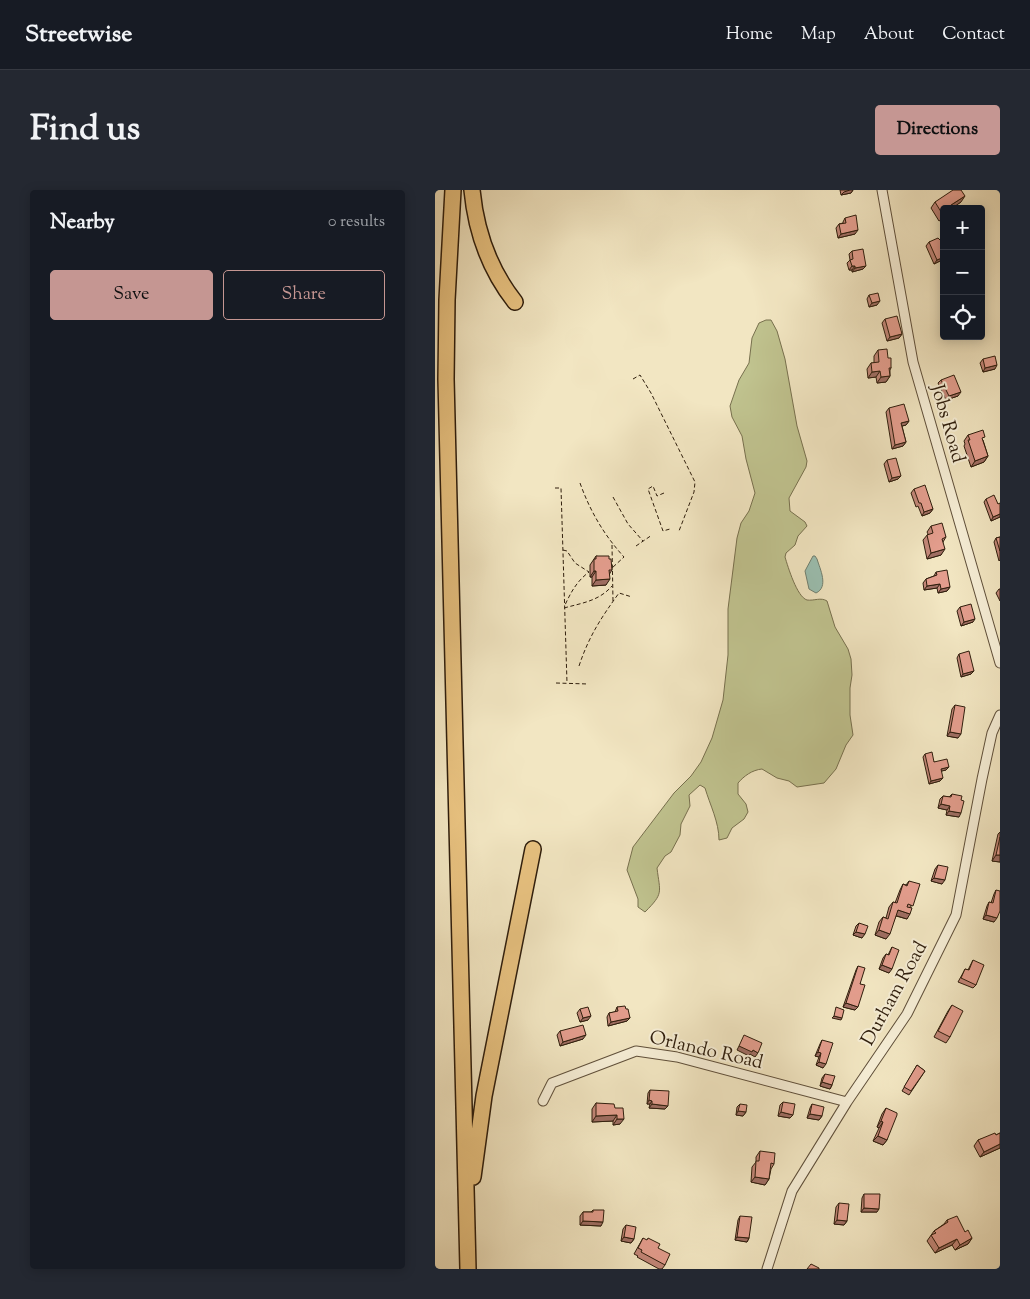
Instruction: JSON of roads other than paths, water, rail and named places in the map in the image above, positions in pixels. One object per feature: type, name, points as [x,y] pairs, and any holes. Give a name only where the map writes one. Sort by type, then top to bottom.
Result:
[{"type":"highway","points":[[453,190],[447,300],[446,409],[468,1269]]},
{"type":"highway","points":[[472,190],[477,223],[485,251],[496,275],[515,302]]},
{"type":"highway","points":[[466,1203],[473,1174],[489,1072],[533,849]]},
{"type":"street","name":"Jobs Road","points":[[882,190],[913,362],[1000,663]]},
{"type":"street","name":"Durham Road","points":[[767,1269],[792,1191],[847,1102],[907,1014],[955,915],[992,733],[1000,715]]},
{"type":"street","name":"Orlando Road","points":[[543,1101],[552,1083],[636,1051],[677,1057],[847,1102]]}]
